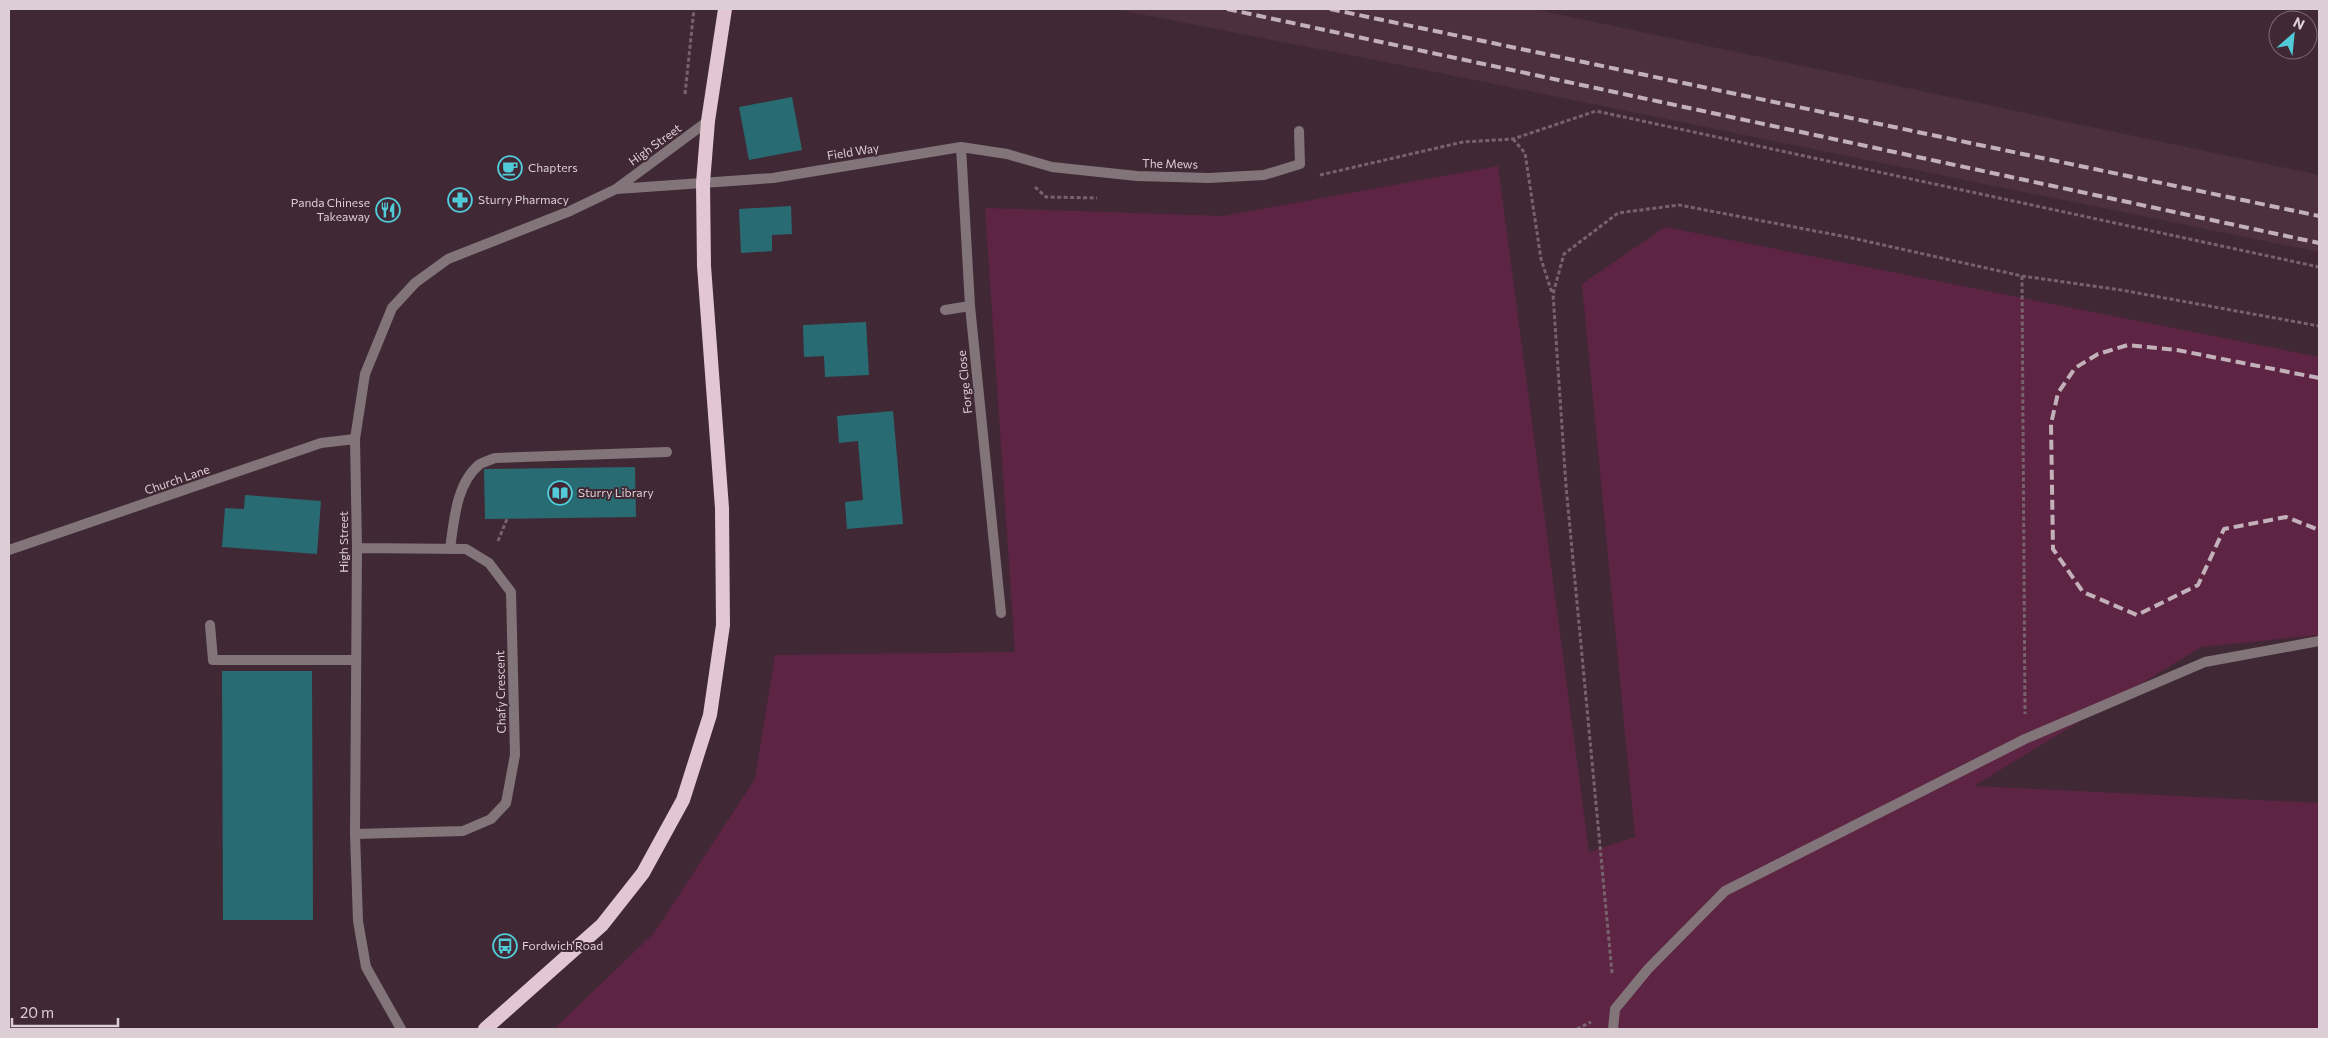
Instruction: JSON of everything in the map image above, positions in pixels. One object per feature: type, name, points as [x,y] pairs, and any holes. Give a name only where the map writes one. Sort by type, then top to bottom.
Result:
[{"type":"highway","points":[[485,1029],[602,925],[643,873],[683,800],[710,714],[723,625],[722,508],[704,266],[703,182],[708,121],[725,9]]},
{"type":"street","name":"High Street","points":[[401,1029],[366,967],[358,921],[355,834],[357,548],[355,439],[365,374],[392,308],[415,283],[448,259],[570,211],[616,189],[708,121]]},
{"type":"street","name":"The Mews","points":[[1007,154],[1052,167],[1137,176],[1209,178],[1264,175],[1300,164],[1299,131]]},
{"type":"street","name":"Field Way","points":[[703,182],[773,178],[961,147],[1007,154]]},
{"type":"street","name":"Forge Close","points":[[961,147],[970,306],[1001,613]]},
{"type":"street","name":"High Street","points":[[616,189],[703,182]]},
{"type":"street","points":[[945,310],[970,306]]},
{"type":"street","name":"Church Lane","points":[[9,550],[321,443],[355,439]]},
{"type":"street","points":[[450,548],[457,507],[467,479],[480,464],[495,458],[667,452]]},
{"type":"street","name":"Chafy Crescent","points":[[355,834],[463,831],[491,819],[506,803],[515,755],[511,592],[489,564],[466,549],[357,548]]},
{"type":"street","points":[[210,625],[213,660],[355,660]]},
{"type":"street","points":[[1613,1029],[1616,1009],[1648,969],[1725,891],[2025,739],[2205,662],[2319,641]]},
{"type":"path","points":[[1319,175],[1463,142],[1513,139],[1596,111],[2319,267]]},
{"type":"path","points":[[1513,139],[1525,153],[1541,259],[1553,294],[1566,486],[1616,1009]]},
{"type":"path","points":[[1034,186],[1046,197],[1100,198]]},
{"type":"path","points":[[1553,294],[1564,254],[1618,213],[1679,206],[1852,238],[2022,276],[2121,290],[2319,326]]},
{"type":"path","points":[[2022,276],[2025,739]]},
{"type":"shaded area","points":[[1115,9],[1533,9],[2319,175],[2319,252],[1416,68]]},
{"type":"shaded area","points":[[1498,166],[1589,852],[1635,837],[1582,284],[1665,227],[2319,357],[2319,635],[2201,647],[1974,786],[2319,803],[2319,1029],[554,1029],[654,933],[755,779],[775,655],[1015,652],[985,208],[1223,216]]},
{"type":"building","points":[[792,97],[802,150],[749,160],[739,107]]},
{"type":"building","points":[[791,206],[792,234],[772,235],[772,251],[741,253],[739,209]]},
{"type":"building","points":[[866,322],[869,375],[825,377],[824,356],[804,357],[803,325]]},
{"type":"building","points":[[893,411],[903,524],[847,529],[845,502],[863,500],[858,441],[839,443],[837,416]]},
{"type":"building","name":"Sturry Library","points":[[635,467],[636,517],[485,519],[484,469]]},
{"type":"building","points":[[245,495],[321,501],[317,554],[222,547],[225,508],[244,509]]},
{"type":"building","points":[[222,671],[312,671],[313,920],[223,920]]},
{"type":"railway","points":[[1227,9],[2319,243]]},
{"type":"railway","points":[[1330,9],[2319,216]]},
{"type":"railway","points":[[2319,378],[2177,350],[2128,345],[2098,354],[2075,368],[2058,393],[2051,424],[2053,549],[2083,592],[2137,615],[2198,585],[2224,529],[2286,517],[2319,530]]},
{"type":"place","name":"Chapters","points":[[510,168]]},
{"type":"place","name":"Sturry Pharmacy","points":[[460,200]]},
{"type":"place","name":"Panda Chinese Takeaway","points":[[388,210]]},
{"type":"place","name":"Sturry Library","points":[[560,493]]},
{"type":"place","name":"Fordwich Road","points":[[505,946]]}]
